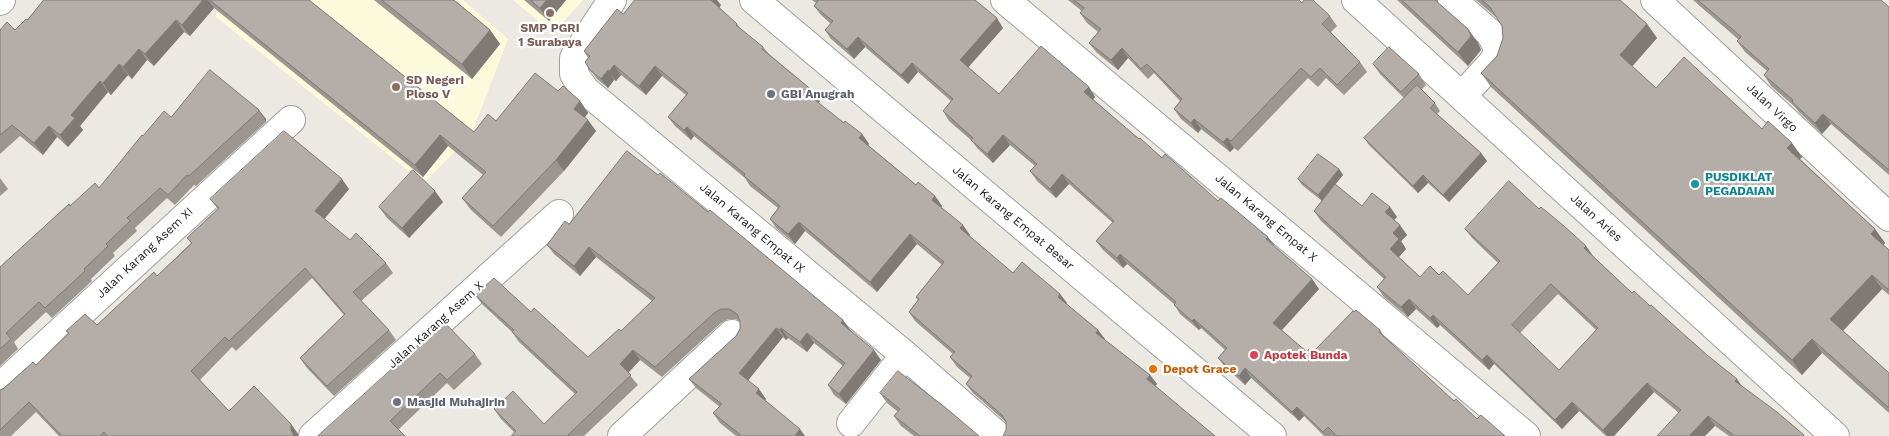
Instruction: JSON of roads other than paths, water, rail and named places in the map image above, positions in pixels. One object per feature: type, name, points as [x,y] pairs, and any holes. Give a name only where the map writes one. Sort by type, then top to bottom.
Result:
[{"type":"street","name":"Jalan Karang Empat IX","points":[[612,0],[574,58],[574,74],[585,90],[905,355],[998,436]]},
{"type":"street","name":"Jalan Karang Empat Besar","points":[[754,0],[1272,436]]},
{"type":"street","name":"Jalan Karang Empat X","points":[[1005,0],[1526,436]]},
{"type":"street","name":"Jalan Aries","points":[[1356,0],[1835,436]]},
{"type":"street","points":[[1452,0],[1490,33],[1498,48],[1495,60],[1462,96]]},
{"type":"street","name":"Jalan Virgo","points":[[1655,0],[1889,217]]},
{"type":"street","name":"Jalan Karang Asem XI","points":[[0,387],[291,120]]},
{"type":"street","name":"Jalan Karang Asem X","points":[[313,436],[559,214]]},
{"type":"street","points":[[622,436],[732,334]]},
{"type":"street","points":[[851,423],[905,355]]},
{"type":"place","name":"SMP PGRI 1 Surabaya","points":[[550,13]]},
{"type":"place","name":"SD Negeri Ploso V","points":[[396,87]]},
{"type":"place","name":"GBI Anugrah","points":[[771,94]]},
{"type":"place","name":"PUSDIKLAT PEGADAIAN","points":[[1695,184]]},
{"type":"place","name":"Apotek Bunda","points":[[1254,355]]},
{"type":"place","name":"Depot Grace","points":[[1153,369]]},
{"type":"place","name":"Masjid Muhajirin","points":[[397,402]]}]
